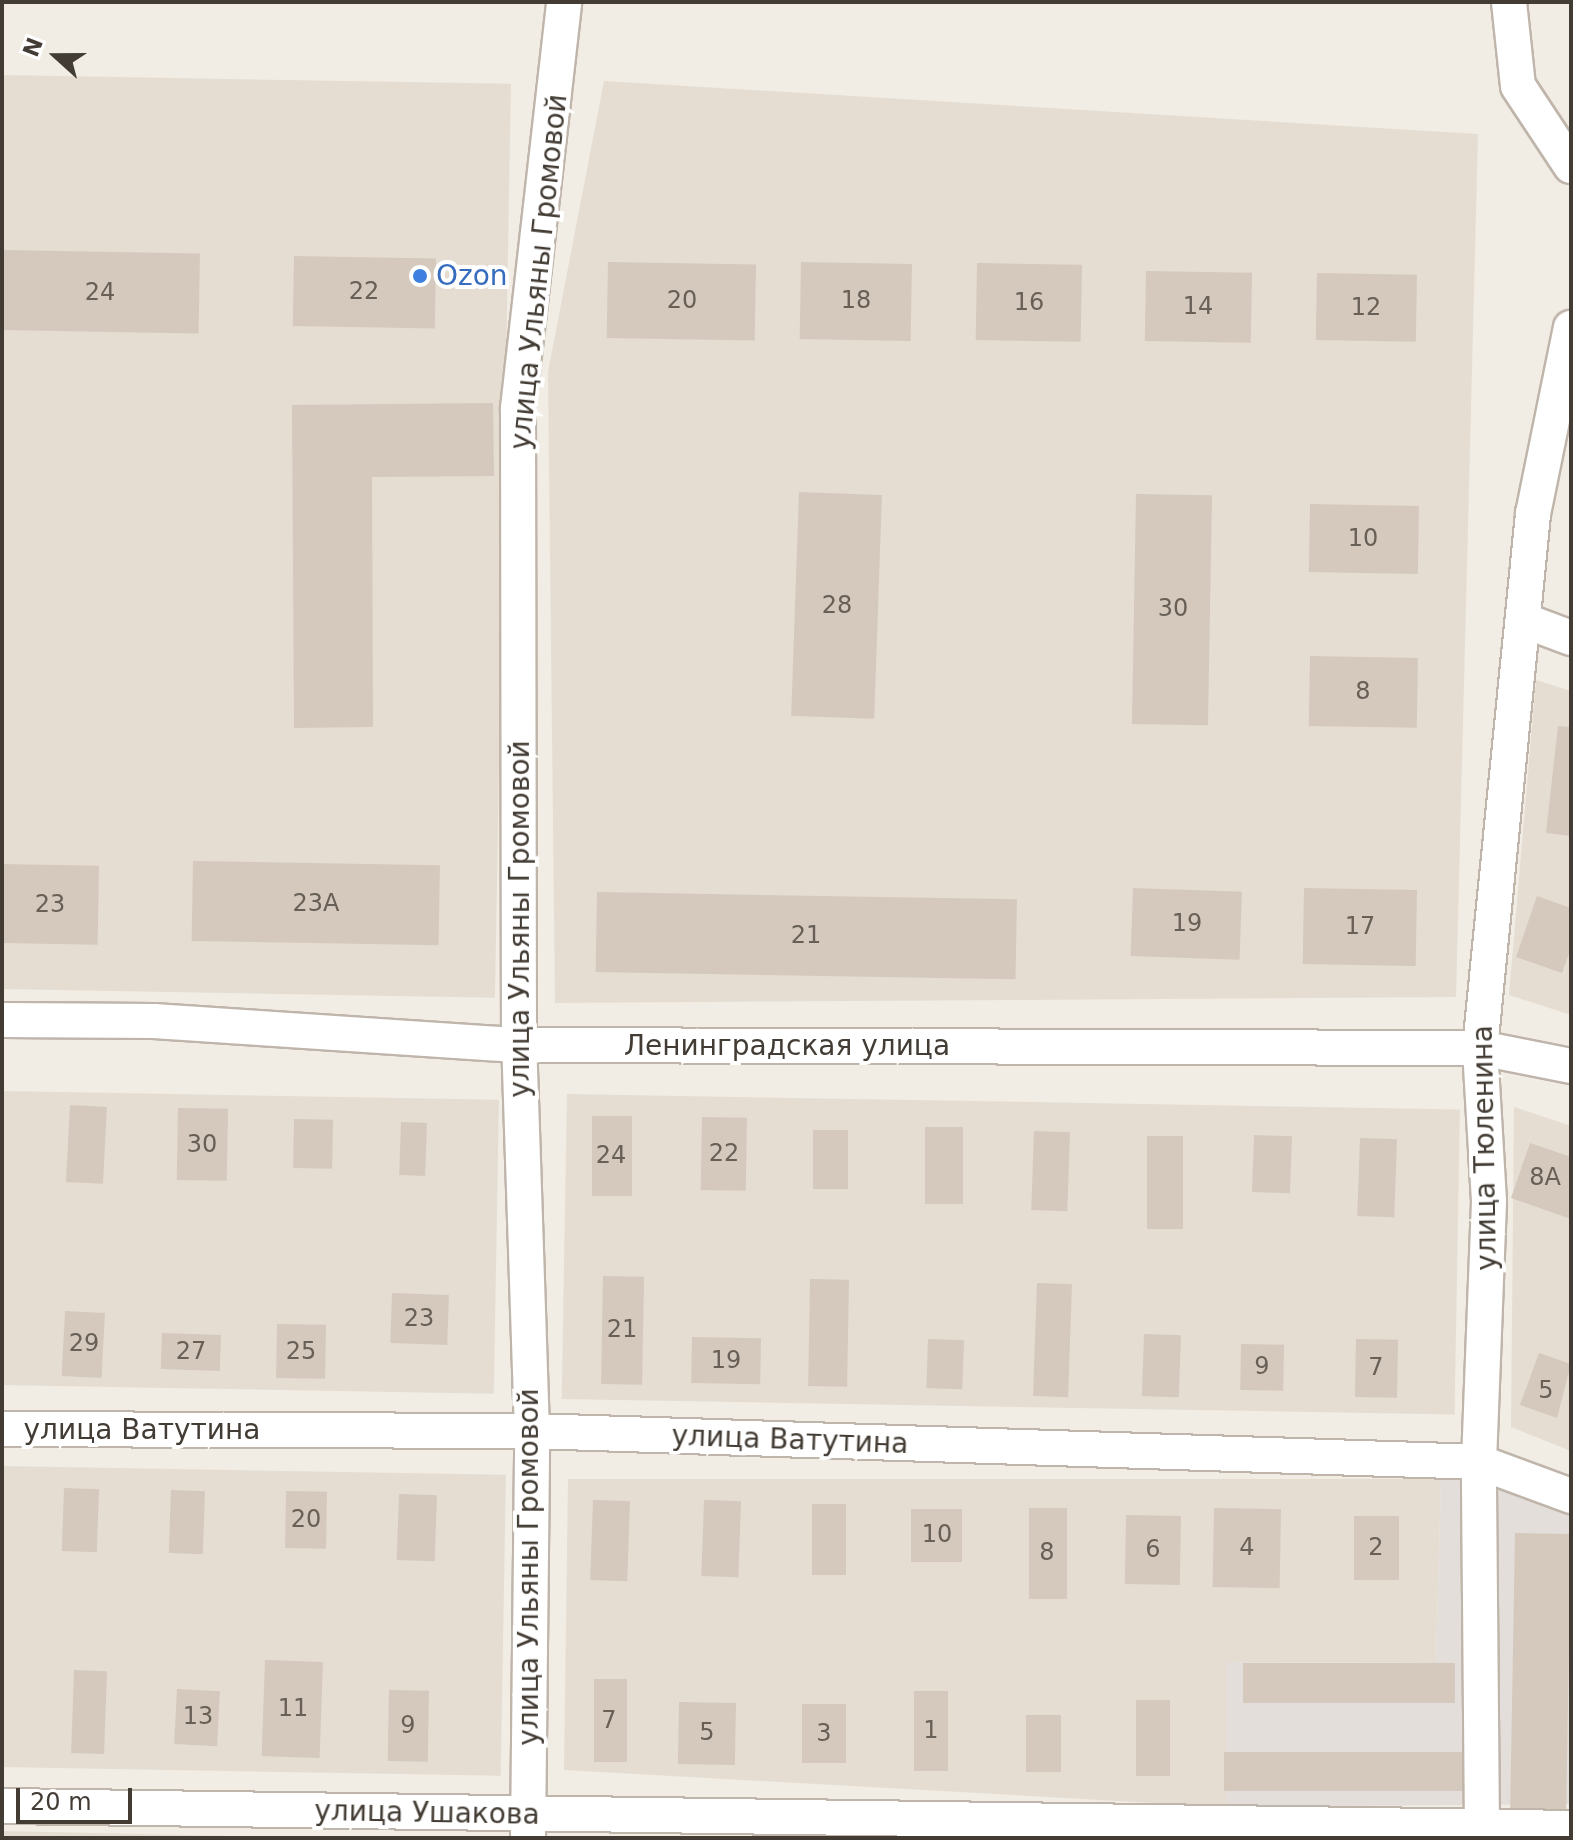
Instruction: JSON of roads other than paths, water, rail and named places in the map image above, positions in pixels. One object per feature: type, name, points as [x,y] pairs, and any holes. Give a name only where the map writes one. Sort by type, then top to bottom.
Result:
[{"type":"street","name":"улица Ульяны Громовой","points":[[528,1826],[532,1431],[519,1045],[518,408],[564,2]]},
{"type":"street","points":[[1509,2],[1518,86],[1571,166]]},
{"type":"street","name":"улица Тюленина","points":[[1482,1829],[1479,1462],[1489,1201],[1480,1048],[1533,514],[1571,328]]},
{"type":"street","points":[[1523,620],[1571,638]]},
{"type":"street","name":"Ленинградская улица","points":[[2,1020],[154,1021],[519,1045],[1480,1048],[1571,1066]]},
{"type":"street","name":"улица Ватутина","points":[[2,1429],[532,1431],[1479,1462],[1571,1496]]},
{"type":"street","name":"улица Ушакова","points":[[2,1806],[528,1826],[1571,1828]]},
{"type":"place","name":"Ozon","points":[[420,276]]}]
